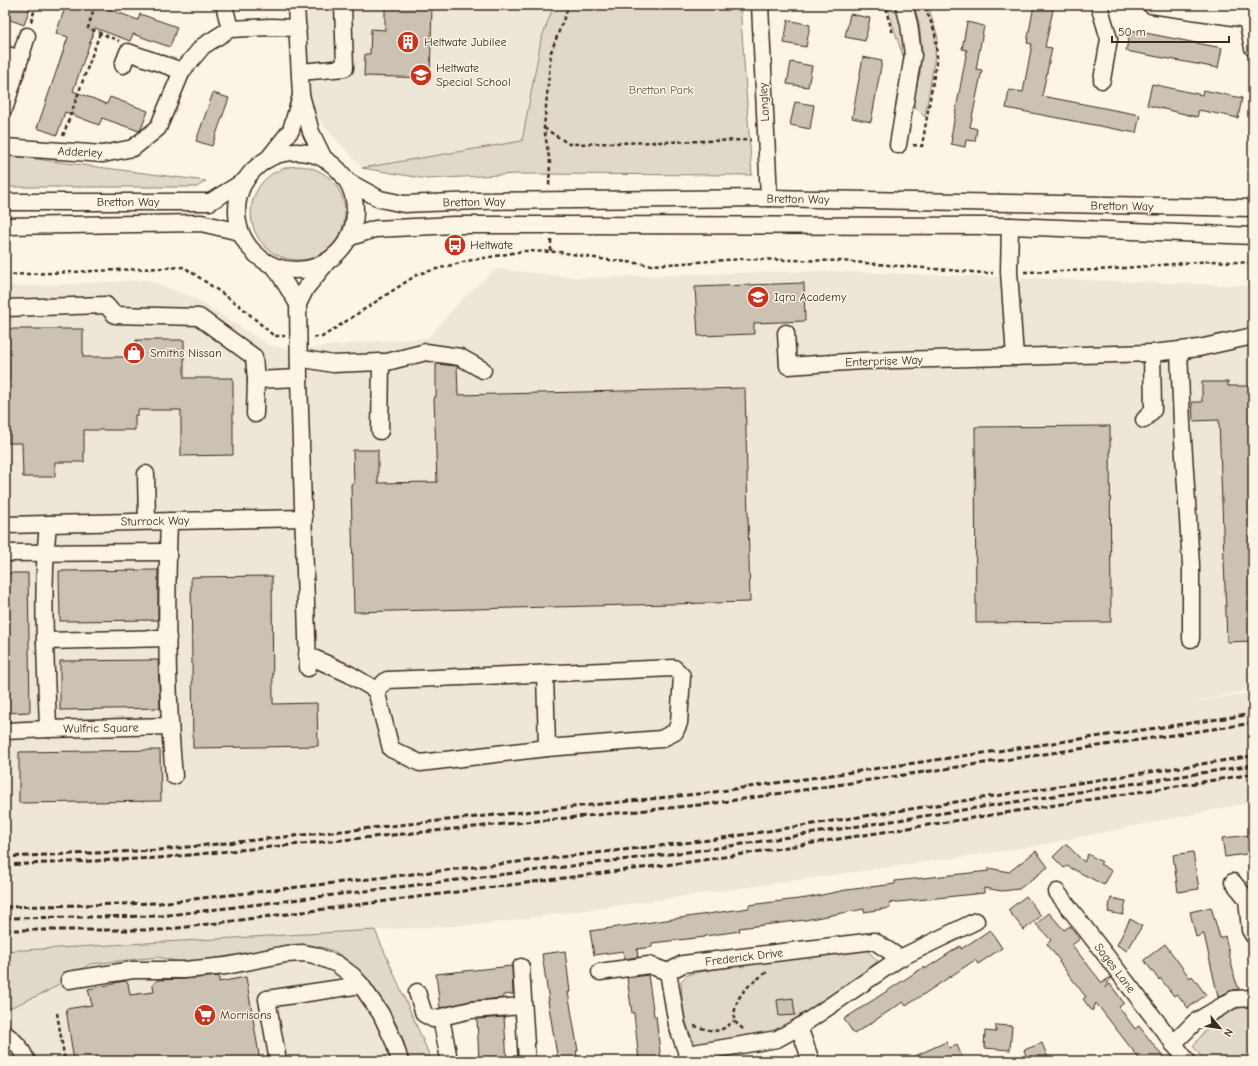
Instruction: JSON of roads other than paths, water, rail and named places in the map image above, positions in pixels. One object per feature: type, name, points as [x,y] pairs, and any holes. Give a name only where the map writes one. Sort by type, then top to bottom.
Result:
[{"type":"street","points":[[224,5],[230,29]]},
{"type":"street","points":[[296,5],[301,95],[311,132],[324,159]]},
{"type":"street","points":[[300,72],[344,68],[343,5]]},
{"type":"street","name":"Langley","points":[[760,5],[769,198]]},
{"type":"street","points":[[898,145],[913,55],[909,24],[904,5]]},
{"type":"street","points":[[1098,5],[1110,39],[1102,80]]},
{"type":"street","points":[[1151,5],[1246,12],[1253,48]]},
{"type":"street","name":"Adderley","points":[[5,147],[103,154],[133,148],[158,128],[182,72],[202,46],[230,29],[270,27],[298,28]]},
{"type":"street","points":[[5,107],[27,36]]},
{"type":"street","points":[[5,54],[20,59]]},
{"type":"street","points":[[126,58],[182,72]]},
{"type":"street","points":[[268,159],[291,130],[301,95]]},
{"type":"street","points":[[327,262],[310,269],[292,271],[275,267],[260,259],[248,247],[240,232],[237,214],[239,197],[246,180],[255,168],[268,159],[286,153],[306,153],[324,159],[337,168],[347,181],[354,197],[356,215],[352,236],[342,249],[327,262],[306,288],[298,304],[307,661],[349,674],[376,690],[391,749],[420,763],[547,748],[661,739],[675,732],[679,723],[682,676],[674,668],[388,680],[376,690]]},
{"type":"street","name":"Bretton Way","points":[[5,202],[210,202],[246,180]]},
{"type":"street","name":"Bretton Way","points":[[347,181],[380,199],[404,204],[477,201],[769,198],[1253,208]]},
{"type":"street","name":"Bretton Way","points":[[5,226],[201,223],[240,232]]},
{"type":"street","name":"Bretton Way","points":[[352,236],[375,230],[454,225],[1010,226],[1253,236]]},
{"type":"street","points":[[1010,226],[1009,272],[1014,357]]},
{"type":"street","points":[[275,267],[298,304]]},
{"type":"street","points":[[5,308],[106,305],[115,315],[199,317],[254,357],[256,380],[255,414]]},
{"type":"street","name":"Enterprise Way","points":[[786,333],[788,366],[862,361],[1146,353],[1199,348],[1253,336]]},
{"type":"street","points":[[1179,350],[1191,565],[1191,639]]},
{"type":"street","points":[[299,358],[333,364],[381,362],[426,352],[460,357],[483,370]]},
{"type":"street","points":[[1144,420],[1153,410],[1146,353]]},
{"type":"street","points":[[380,431],[381,362]]},
{"type":"street","points":[[256,380],[299,378]]},
{"type":"street","points":[[146,474],[147,521]]},
{"type":"street","name":"Sturrock Way","points":[[5,525],[304,518]]},
{"type":"street","points":[[170,522],[168,552],[168,638],[170,726],[174,776]]},
{"type":"street","name":"Wulfric Square","points":[[48,524],[45,552],[45,641],[48,729],[170,726]]},
{"type":"street","points":[[5,553],[168,552]]},
{"type":"street","points":[[45,641],[168,638]]},
{"type":"street","points":[[545,673],[547,748]]},
{"type":"street","points":[[5,731],[48,729]]},
{"type":"street","points":[[1233,882],[1247,899],[1250,930],[1253,935]]},
{"type":"street","name":"Sages Lane","points":[[1057,892],[1187,1061]]},
{"type":"street","points":[[600,972],[649,965],[668,972],[677,1025],[686,1057],[777,1039],[799,1027],[900,958],[976,922]]},
{"type":"street","name":"Frederick Drive","points":[[668,972],[683,964],[874,942],[900,958]]},
{"type":"street","points":[[69,980],[132,970],[184,970],[226,966],[286,954],[303,953],[314,955],[337,964],[353,976],[361,985],[381,1014],[394,1042],[400,1061]]},
{"type":"street","points":[[521,967],[527,1061]]},
{"type":"street","points":[[278,1061],[267,999],[361,985]]},
{"type":"street","points":[[417,992],[424,1014],[433,1019],[472,1010],[523,1006]]},
{"type":"street","points":[[1173,1044],[1195,1022],[1234,999],[1253,998]]},
{"type":"street","points":[[441,1018],[448,1054]]},
{"type":"street","points":[[799,1027],[811,1061]]},
{"type":"street","points":[[5,1034],[16,1043],[27,1061]]},
{"type":"railway","points":[[5,857],[159,850],[707,793],[1253,714]]},
{"type":"railway","points":[[5,865],[158,858],[709,804],[1253,723]]},
{"type":"railway","points":[[5,907],[159,903],[710,840],[1253,756]]},
{"type":"railway","points":[[5,918],[161,916],[711,849],[1253,765]]},
{"type":"railway","points":[[5,930],[163,930],[711,859],[1253,774]]},
{"type":"place","name":"Heltwate Jubilee","points":[[408,42]]},
{"type":"place","name":"Heltwate Special School","points":[[421,75]]},
{"type":"place","name":"Heltwate","points":[[455,245]]},
{"type":"place","name":"Iqra Academy","points":[[758,297]]},
{"type":"place","name":"Smiths Nissan","points":[[134,353]]},
{"type":"place","name":"Morrisons","points":[[205,1015]]},
{"type":"park label","name":"Bretton Park","points":[[661,90]]}]
